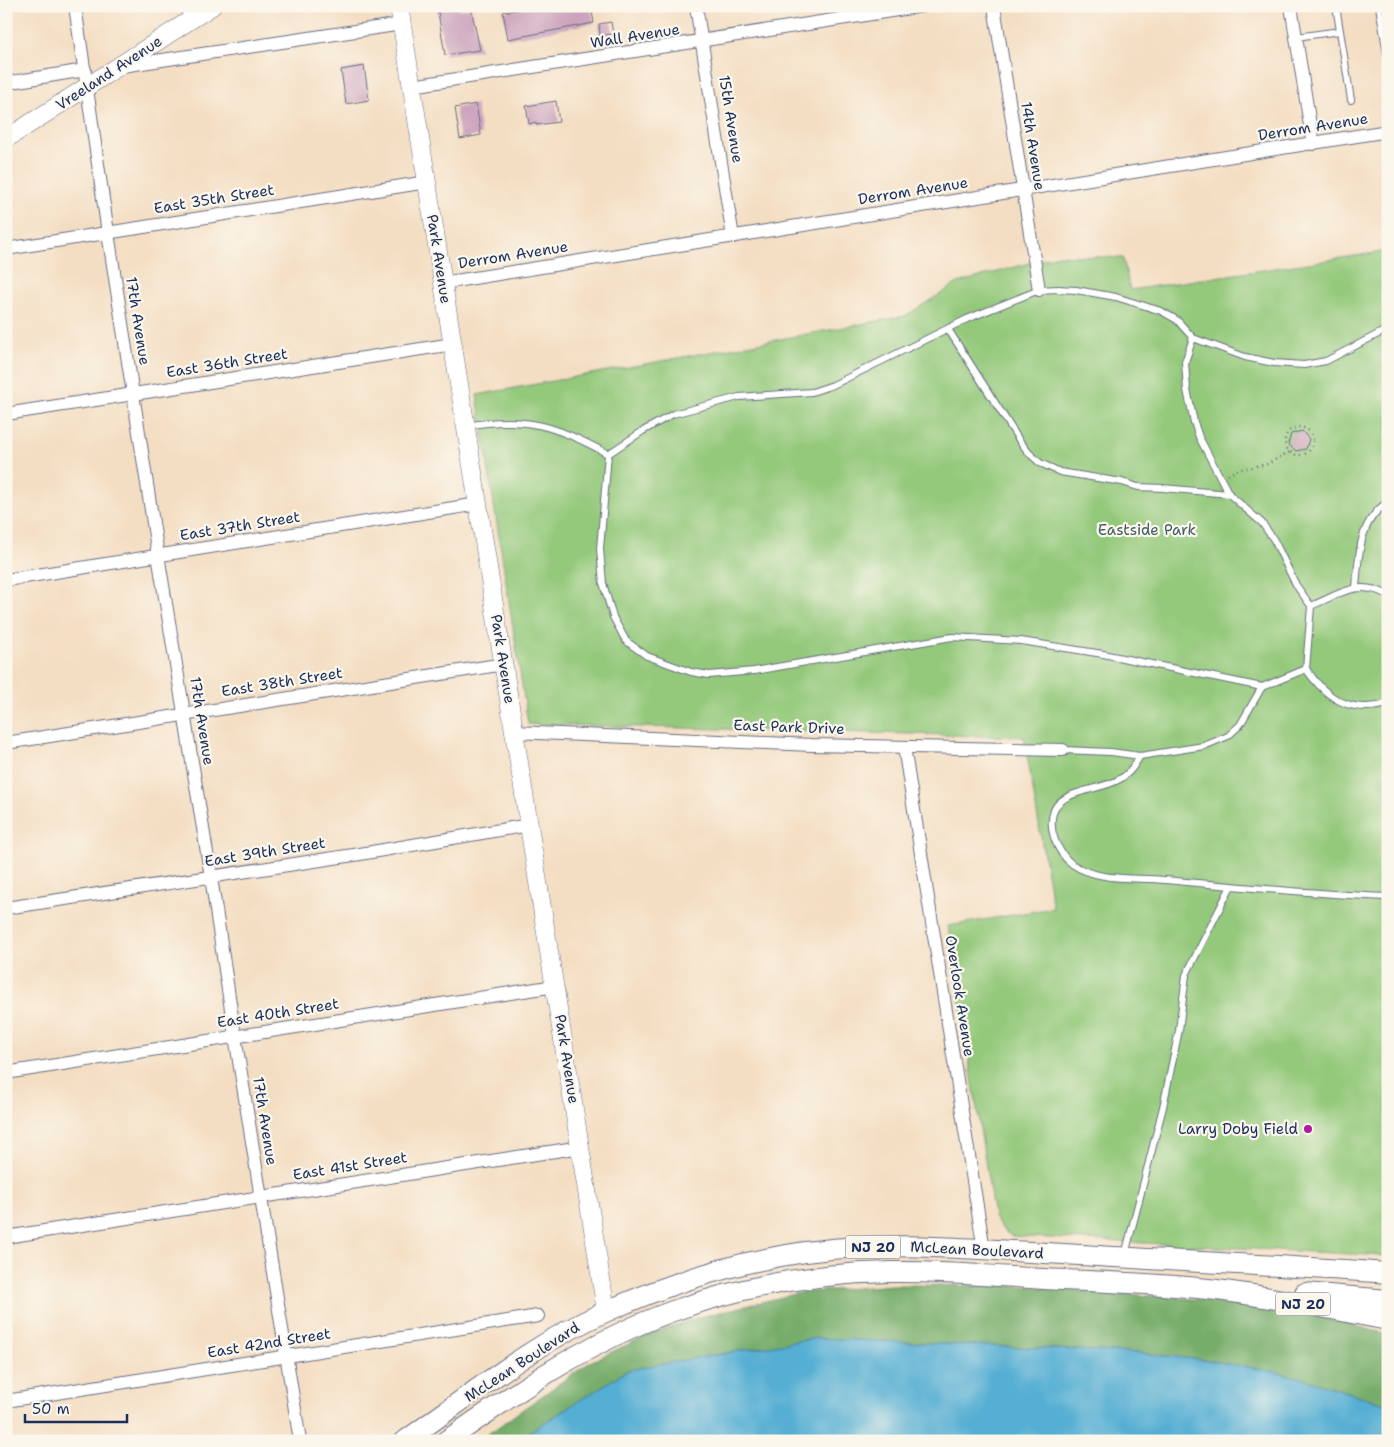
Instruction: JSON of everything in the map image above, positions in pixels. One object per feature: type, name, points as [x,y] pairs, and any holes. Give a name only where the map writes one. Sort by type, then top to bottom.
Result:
[{"type":"main road","name":"McLean Boulevard","points":[[405,1441],[536,1350],[606,1311],[689,1279],[783,1255],[831,1249],[882,1246],[984,1250],[1388,1274]]},
{"type":"main road","name":"McLean Boulevard","points":[[446,1441],[538,1378],[603,1341],[672,1311],[720,1296],[769,1284],[843,1274],[894,1272],[1129,1283],[1218,1290],[1388,1320]]},
{"type":"main road","points":[[1218,1290],[1307,1293],[1388,1300]]},
{"type":"street","name":"17th Avenue","points":[[75,6],[158,555],[211,876],[300,1441]]},
{"type":"street","name":"Vreeland Avenue","points":[[6,139],[86,78],[117,67],[185,15],[212,6]]},
{"type":"street","name":"15th Avenue","points":[[696,6],[733,237]]},
{"type":"street","name":"Wall Avenue","points":[[412,86],[923,6]]},
{"type":"street","name":"14th Avenue","points":[[994,6],[1039,290]]},
{"type":"street","points":[[1291,6],[1313,144]]},
{"type":"street","points":[[117,67],[400,15]]},
{"type":"street","name":"Park Avenue","points":[[400,15],[606,1311]]},
{"type":"street","points":[[6,84],[86,78]]},
{"type":"street","name":"Derrom Avenue","points":[[443,283],[1388,131]]},
{"type":"street","name":"East 35th Street","points":[[6,249],[427,182]]},
{"type":"street","name":"East 36th Street","points":[[6,414],[453,344]]},
{"type":"street","name":"East 37th Street","points":[[6,580],[478,504]]},
{"type":"street","name":"East 38th Street","points":[[6,743],[504,664]]},
{"type":"street","name":"East Park Drive","points":[[515,732],[803,744],[1062,750]]},
{"type":"street","name":"Overlook Avenue","points":[[904,747],[984,1250]]},
{"type":"street","name":"East 39th Street","points":[[6,908],[360,854],[529,825]]},
{"type":"street","name":"East 40th Street","points":[[6,1073],[555,986]]},
{"type":"street","name":"East 41st Street","points":[[6,1237],[581,1147]]},
{"type":"street","name":"East 42nd Street","points":[[6,1401],[538,1316]]},
{"type":"lane","points":[[1336,6],[1350,100]]},
{"type":"lane","points":[[1379,6],[1388,60]]},
{"type":"lane","points":[[1296,37],[1340,31]]},
{"type":"lane","points":[[608,454],[673,414],[739,397],[812,392],[833,385],[948,328],[1039,290],[1076,290],[1116,297],[1162,311],[1177,320],[1193,338],[1245,357],[1274,363],[1304,364],[1326,361],[1388,328]]},
{"type":"lane","points":[[948,328],[1019,440],[1040,463],[1060,472],[1122,482],[1138,487],[1229,494]]},
{"type":"lane","points":[[1193,338],[1186,362],[1187,390],[1199,437],[1229,494],[1262,523],[1274,540],[1296,585],[1311,606],[1306,670],[1319,687],[1339,701],[1359,707],[1378,707],[1388,704]]},
{"type":"lane","points":[[466,426],[485,422],[539,424],[560,430],[608,454]]},
{"type":"lane","points":[[608,454],[600,549],[603,583],[610,609],[626,640],[647,656],[674,667],[709,675],[731,674],[952,637],[1021,641],[1103,654],[1262,687],[1306,670]]},
{"type":"lane","points":[[1356,587],[1360,541],[1369,521],[1388,502]]},
{"type":"lane","points":[[1311,606],[1356,587],[1370,588],[1388,595]]},
{"type":"lane","points":[[1062,750],[1111,752],[1140,756],[1204,746],[1228,736],[1240,726],[1262,687]]},
{"type":"lane","points":[[1140,756],[1131,770],[1117,781],[1076,794],[1062,800],[1057,805],[1052,817],[1053,835],[1060,850],[1072,864],[1105,876],[1388,898]]},
{"type":"lane","points":[[1124,1258],[1163,1107],[1179,1030],[1186,975],[1231,886]]},
{"type":"path","points":[[1220,478],[1237,470],[1267,464],[1290,452],[1304,454],[1311,448],[1313,438],[1308,430],[1295,427],[1288,432],[1285,445],[1290,452]]},
{"type":"green space","name":"Eastside Park","points":[[1388,251],[1388,1256],[1011,1236],[1001,1228],[994,1217],[948,926],[1053,908],[1024,737],[528,724],[477,395],[905,316],[958,283],[1058,255],[1123,258],[1130,290]]},
{"type":"green space","points":[[892,1285],[1019,1286],[1270,1305],[1388,1334],[1388,1405],[1303,1378],[1211,1361],[1140,1353],[816,1338],[628,1370],[515,1441],[478,1441],[590,1362],[646,1336],[699,1317],[799,1293]]},
{"type":"water","points":[[816,1338],[1140,1353],[1211,1361],[1265,1370],[1303,1378],[1388,1405],[1388,1441],[515,1441],[628,1370]]},
{"type":"building","points":[[437,6],[458,6],[459,10],[471,8],[480,50],[445,55]]},
{"type":"building","points":[[540,6],[591,6],[594,23],[508,39],[503,12]]},
{"type":"building","points":[[611,22],[613,34],[600,36],[599,24]]},
{"type":"building","points":[[364,66],[369,100],[346,104],[341,70]]},
{"type":"building","points":[[556,101],[559,122],[536,125],[536,122],[529,124],[526,106]]},
{"type":"building","points":[[476,104],[481,135],[460,139],[455,108]]},
{"type":"building","points":[[1302,431],[1309,439],[1306,449],[1296,451],[1288,444],[1291,434]]},
{"type":"place","name":"Larry Doby Field","points":[[1308,1129]]}]
